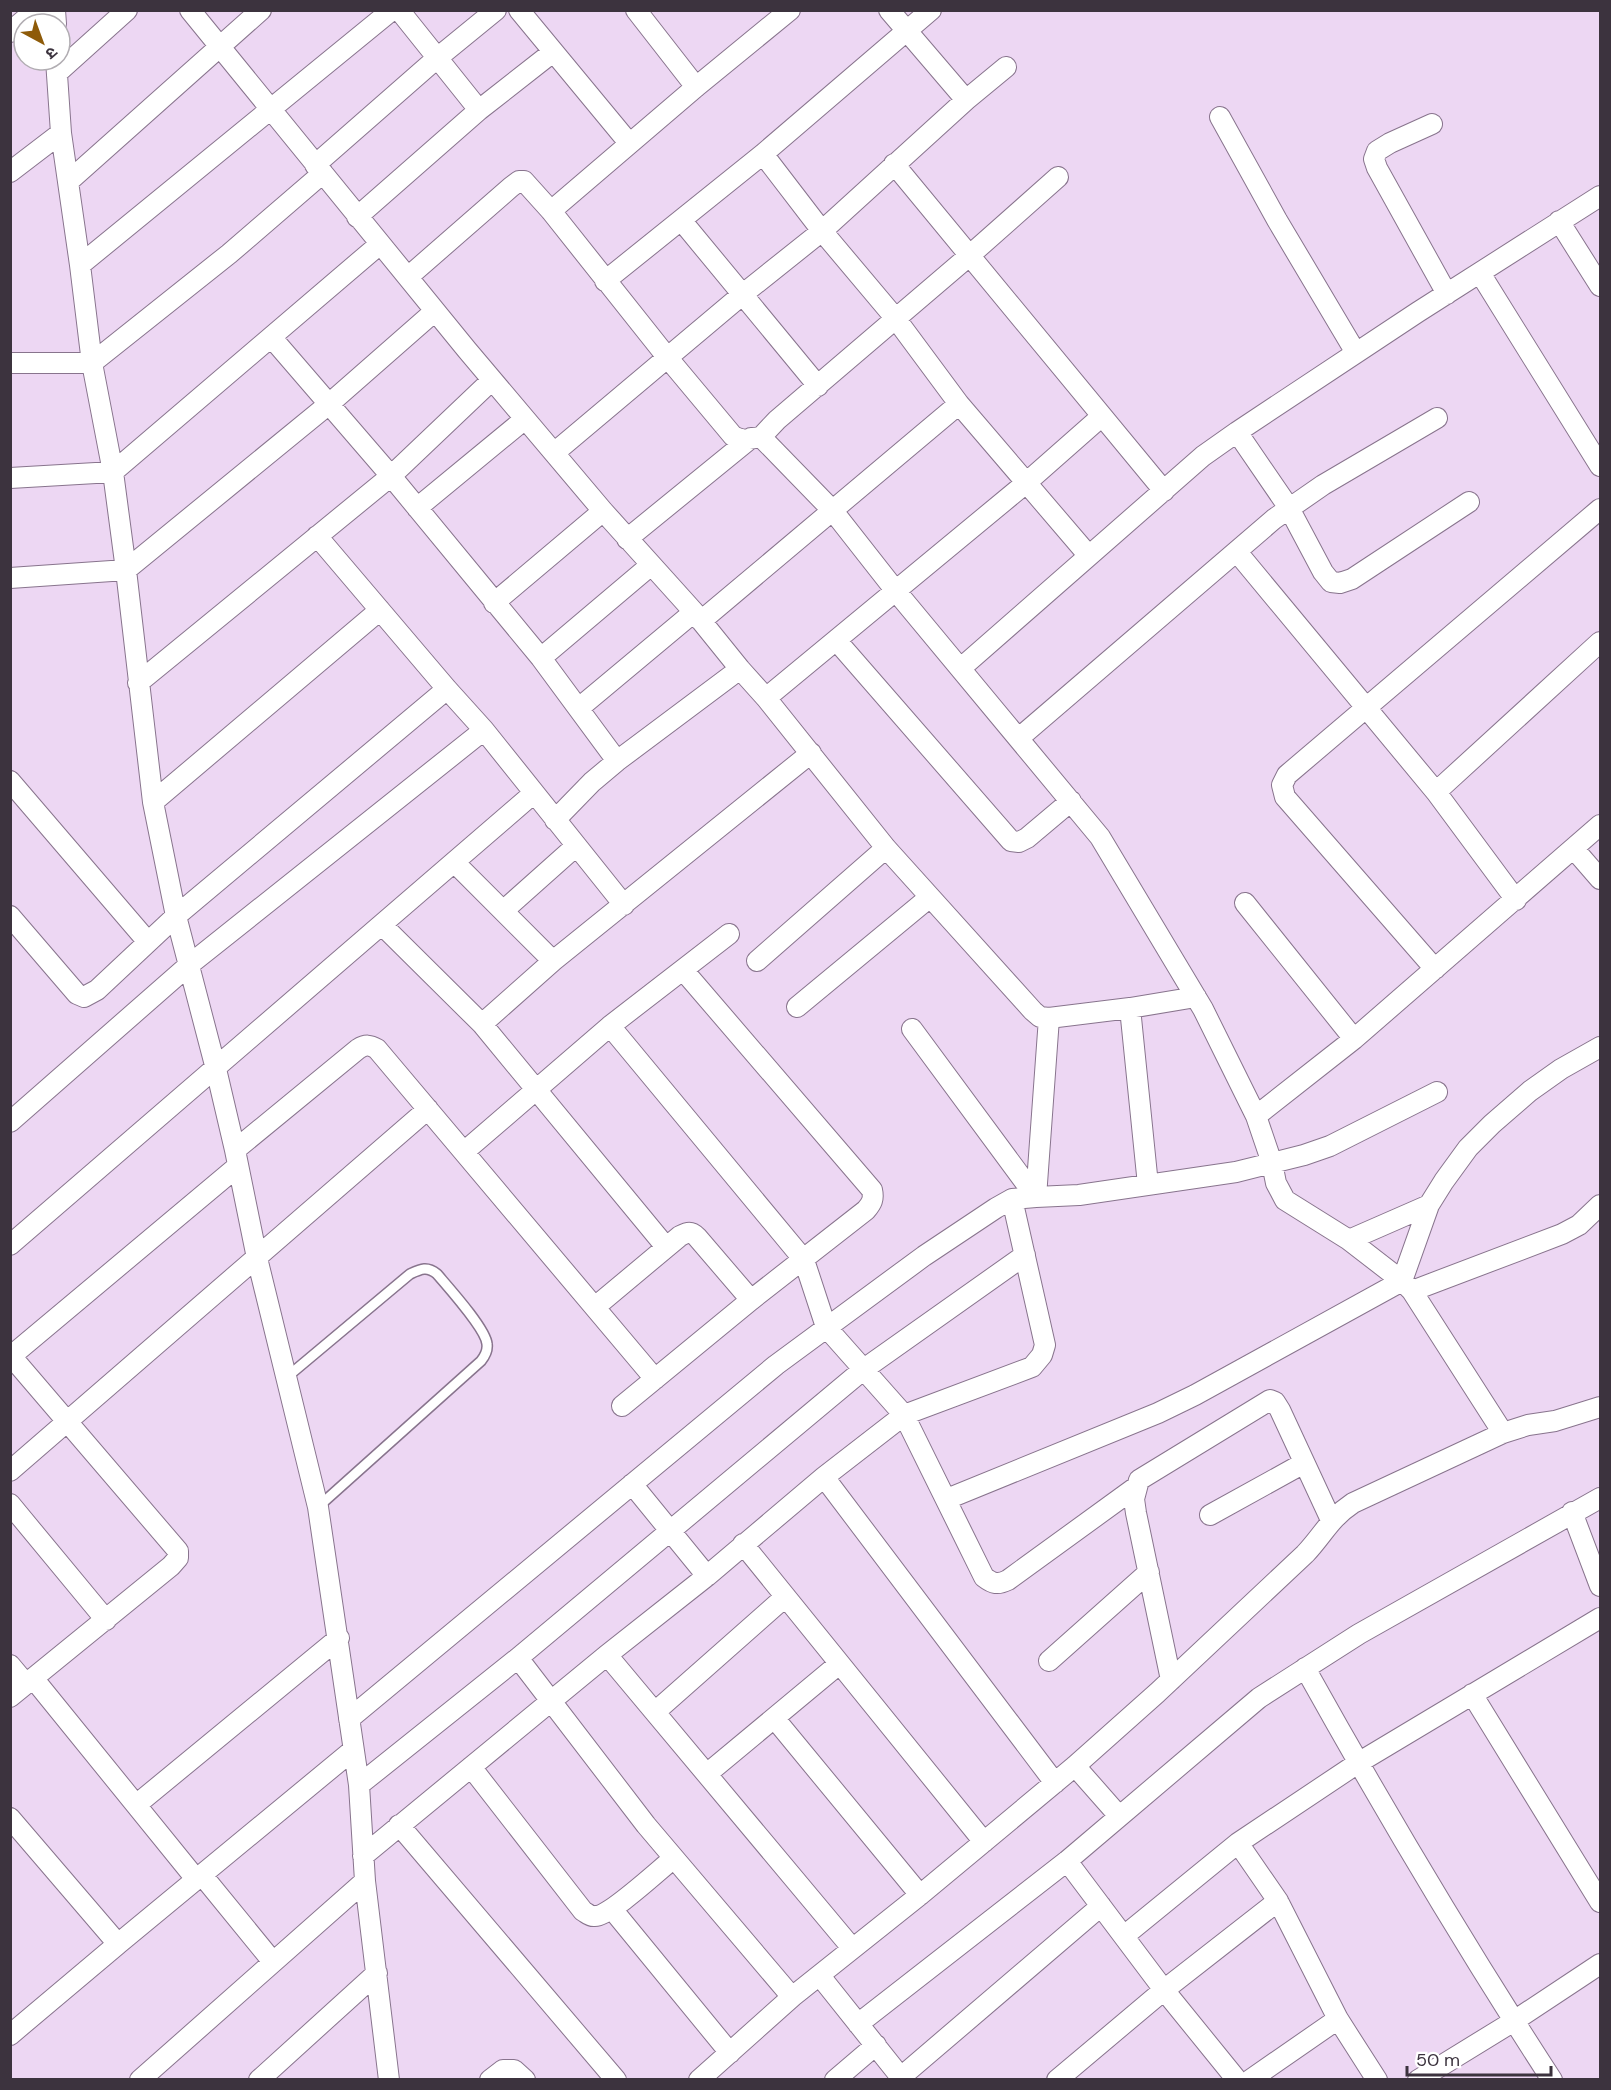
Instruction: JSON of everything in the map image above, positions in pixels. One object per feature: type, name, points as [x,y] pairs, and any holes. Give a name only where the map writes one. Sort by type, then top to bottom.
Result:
[{"type":"street","points":[[10,32],[36,10]]},
{"type":"street","points":[[72,54],[127,10]]},
{"type":"street","points":[[190,10],[357,217],[603,512],[698,617],[886,848],[1032,1011],[1040,1017],[1049,1018],[1130,1008],[1197,996]]},
{"type":"street","points":[[69,181],[261,10]]},
{"type":"street","points":[[80,265],[392,10]]},
{"type":"street","points":[[399,10],[479,110]]},
{"type":"street","points":[[10,363],[92,363],[229,254],[436,59],[496,10]]},
{"type":"street","points":[[519,10],[629,144]]},
{"type":"street","points":[[636,10],[696,87]]},
{"type":"street","points":[[551,211],[790,10]]},
{"type":"street","points":[[889,10],[966,100]]},
{"type":"street","points":[[605,280],[763,154],[931,10]]},
{"type":"street","points":[[357,217],[479,110],[553,52]]},
{"type":"street","points":[[554,453],[743,294],[822,231],[894,164],[1006,67]]},
{"type":"street","points":[[57,72],[61,133],[92,363],[113,472],[153,802],[176,916],[216,1069],[237,1158],[256,1258],[318,1508],[359,1785],[365,1881],[377,1973],[386,2077]]},
{"type":"street","points":[[1220,117],[1277,220],[1356,353]]},
{"type":"street","points":[[1432,124],[1390,143],[1377,151],[1374,159],[1447,294]]},
{"type":"street","points":[[10,172],[61,133]]},
{"type":"street","points":[[763,154],[822,231],[896,320],[959,404],[1089,556]]},
{"type":"street","points":[[894,164],[1164,491]]},
{"type":"street","points":[[627,539],[756,438],[818,386],[1058,177]]},
{"type":"street","points":[[408,277],[519,181],[524,181],[551,211],[733,436],[742,440],[756,438]]},
{"type":"street","points":[[961,668],[1203,456],[1356,353],[1600,196]]},
{"type":"street","points":[[681,220],[818,386]]},
{"type":"street","points":[[1559,221],[1600,286]]},
{"type":"street","points":[[10,478],[113,472],[380,244]]},
{"type":"street","points":[[1480,273],[1600,466]]},
{"type":"street","points":[[10,578],[126,570],[329,404],[435,311]]},
{"type":"street","points":[[272,338],[391,476],[541,658],[617,761]]},
{"type":"street","points":[[138,683],[391,476],[492,380]]},
{"type":"street","points":[[579,708],[833,511],[959,404]]},
{"type":"street","points":[[766,698],[1026,483],[1102,416]]},
{"type":"street","points":[[1019,738],[1289,508],[1323,485],[1437,418]]},
{"type":"street","points":[[417,508],[525,419]]},
{"type":"street","points":[[1237,432],[1289,508],[1323,572],[1331,582],[1340,583],[1352,579],[1469,501]]},
{"type":"street","points":[[756,438],[833,511],[895,590],[1100,837],[1197,996],[1256,1116],[1272,1163],[1276,1183],[1285,1200],[1349,1240],[1407,1286],[1503,1433]]},
{"type":"street","points":[[1435,969],[1285,797],[1282,785],[1287,775],[1600,509]]},
{"type":"street","points":[[494,603],[603,512]]},
{"type":"street","points":[[317,537],[484,730],[624,905]]},
{"type":"street","points":[[1237,552],[1436,792],[1516,900]]},
{"type":"street","points":[[541,658],[651,565]]},
{"type":"street","points":[[153,802],[380,610]]},
{"type":"street","points":[[836,640],[1011,841],[1019,842],[1027,838],[1071,801]]},
{"type":"street","points":[[1436,792],[1600,642]]},
{"type":"street","points":[[555,820],[592,782],[617,761],[740,669]]},
{"type":"street","points":[[10,916],[77,994],[84,997],[97,990],[176,916],[447,689]]},
{"type":"street","points":[[10,1122],[189,965],[484,730]]},
{"type":"street","points":[[482,1024],[554,961],[811,753]]},
{"type":"street","points":[[10,781],[148,942]]},
{"type":"street","points":[[10,1245],[534,794]]},
{"type":"street","points":[[1256,1116],[1354,1039],[1600,825]]},
{"type":"street","points":[[503,911],[576,846]]},
{"type":"street","points":[[757,961],[886,848]]},
{"type":"street","points":[[1574,849],[1600,879]]},
{"type":"street","points":[[454,862],[554,961]]},
{"type":"street","points":[[797,1007],[930,897]]},
{"type":"street","points":[[1245,903],[1354,1039]]},
{"type":"street","points":[[382,925],[482,1024],[666,1247]]},
{"type":"street","points":[[465,1151],[610,1026],[729,934]]},
{"type":"street","points":[[622,1406],[750,1300],[866,1210],[874,1196],[872,1190],[683,970]]},
{"type":"street","points":[[1130,1008],[1148,1185]]},
{"type":"street","points":[[1036,1197],[1049,1018]]},
{"type":"street","points":[[610,1026],[804,1260],[826,1327],[904,1415],[984,1577],[999,1584],[1008,1580],[1136,1487]]},
{"type":"street","points":[[912,1029],[1036,1197]]},
{"type":"street","points":[[23,1687],[171,1566],[178,1558],[178,1551],[11,1357],[364,1045],[377,1049],[655,1379]]},
{"type":"street","points":[[1407,1286],[1429,1206],[1468,1148],[1530,1090],[1600,1047]]},
{"type":"street","points":[[349,1719],[776,1365],[933,1250],[1012,1199],[1061,1197],[1148,1185],[1236,1172],[1272,1163],[1330,1146],[1437,1092]]},
{"type":"street","points":[[10,1471],[428,1108]]},
{"type":"street","points":[[363,1856],[553,1702],[607,1655],[707,1576],[824,1477],[904,1415],[1032,1367],[1042,1355],[1044,1345],[1012,1199]]},
{"type":"street","points":[[947,1499],[1158,1413],[1407,1286],[1562,1234],[1579,1225],[1600,1204]]},
{"type":"street","points":[[1349,1240],[1429,1206]]},
{"type":"street","points":[[595,1307],[666,1247],[688,1232],[693,1233],[750,1300]]},
{"type":"street","points":[[359,1785],[518,1658],[864,1369],[1024,1255]]},
{"type":"street","points":[[1171,1680],[1135,1506],[1136,1487],[1139,1480],[1270,1400],[1275,1402],[1280,1410],[1330,1520]]},
{"type":"street","points":[[699,2079],[792,1997],[920,1895],[1075,1766],[1171,1680],[1305,1554],[1322,1534],[1330,1520],[1353,1503],[1503,1433],[1528,1425],[1555,1421],[1600,1407]]},
{"type":"street","points":[[1209,1515],[1304,1463]]},
{"type":"street","points":[[824,1477],[1055,1782]]},
{"type":"street","points":[[632,1484],[707,1576]]},
{"type":"street","points":[[858,2024],[1067,1861],[1259,1698],[1359,1634],[1600,1498]]},
{"type":"street","points":[[10,1504],[106,1620]]},
{"type":"street","points":[[1572,1512],[1600,1586]]},
{"type":"street","points":[[743,1544],[984,1842]]},
{"type":"street","points":[[1049,1661],[1149,1572]]},
{"type":"street","points":[[655,1712],[785,1597]]},
{"type":"street","points":[[1124,1936],[1238,1843],[1358,1763],[1600,1618]]},
{"type":"street","points":[[136,1805],[339,1638]]},
{"type":"street","points":[[607,1655],[852,1948]]},
{"type":"street","points":[[518,1658],[646,1825],[792,1997]]},
{"type":"street","points":[[708,1773],[839,1664]]},
{"type":"street","points":[[10,1665],[23,1687],[136,1805],[273,1962]]},
{"type":"street","points":[[1305,1668],[1358,1763],[1514,2021],[1552,2079]]},
{"type":"street","points":[[1472,1694],[1600,1902]]},
{"type":"street","points":[[775,1719],[920,1895]]},
{"type":"street","points":[[10,2035],[353,1750]]},
{"type":"street","points":[[1075,1766],[1119,1816]]},
{"type":"street","points":[[471,1767],[583,1911],[591,1916],[598,1916],[612,1909],[674,1858]]},
{"type":"street","points":[[10,1818],[118,1944]]},
{"type":"street","points":[[399,1825],[616,2079]]},
{"type":"street","points":[[1238,1843],[1278,1901],[1338,2019],[1377,2079]]},
{"type":"street","points":[[1067,1861],[1164,1990],[1238,2079]]},
{"type":"street","points":[[140,2079],[365,1881]]},
{"type":"street","points":[[1057,2079],[1164,1990],[1278,1901]]},
{"type":"street","points":[[820,1976],[902,2078],[1101,1906]]},
{"type":"street","points":[[612,1909],[730,2053]]},
{"type":"street","points":[[1418,2079],[1514,2021],[1600,1964]]},
{"type":"street","points":[[259,2079],[377,1973]]},
{"type":"street","points":[[1250,2079],[1338,2019]]},
{"type":"street","points":[[835,2079],[876,2045]]},
{"type":"street","points":[[490,2079],[503,2070],[514,2070],[525,2079]]},
{"type":"lane","points":[[287,1377],[410,1274],[421,1269],[430,1268],[437,1274],[488,1342],[487,1353],[481,1361],[318,1508]]}]
